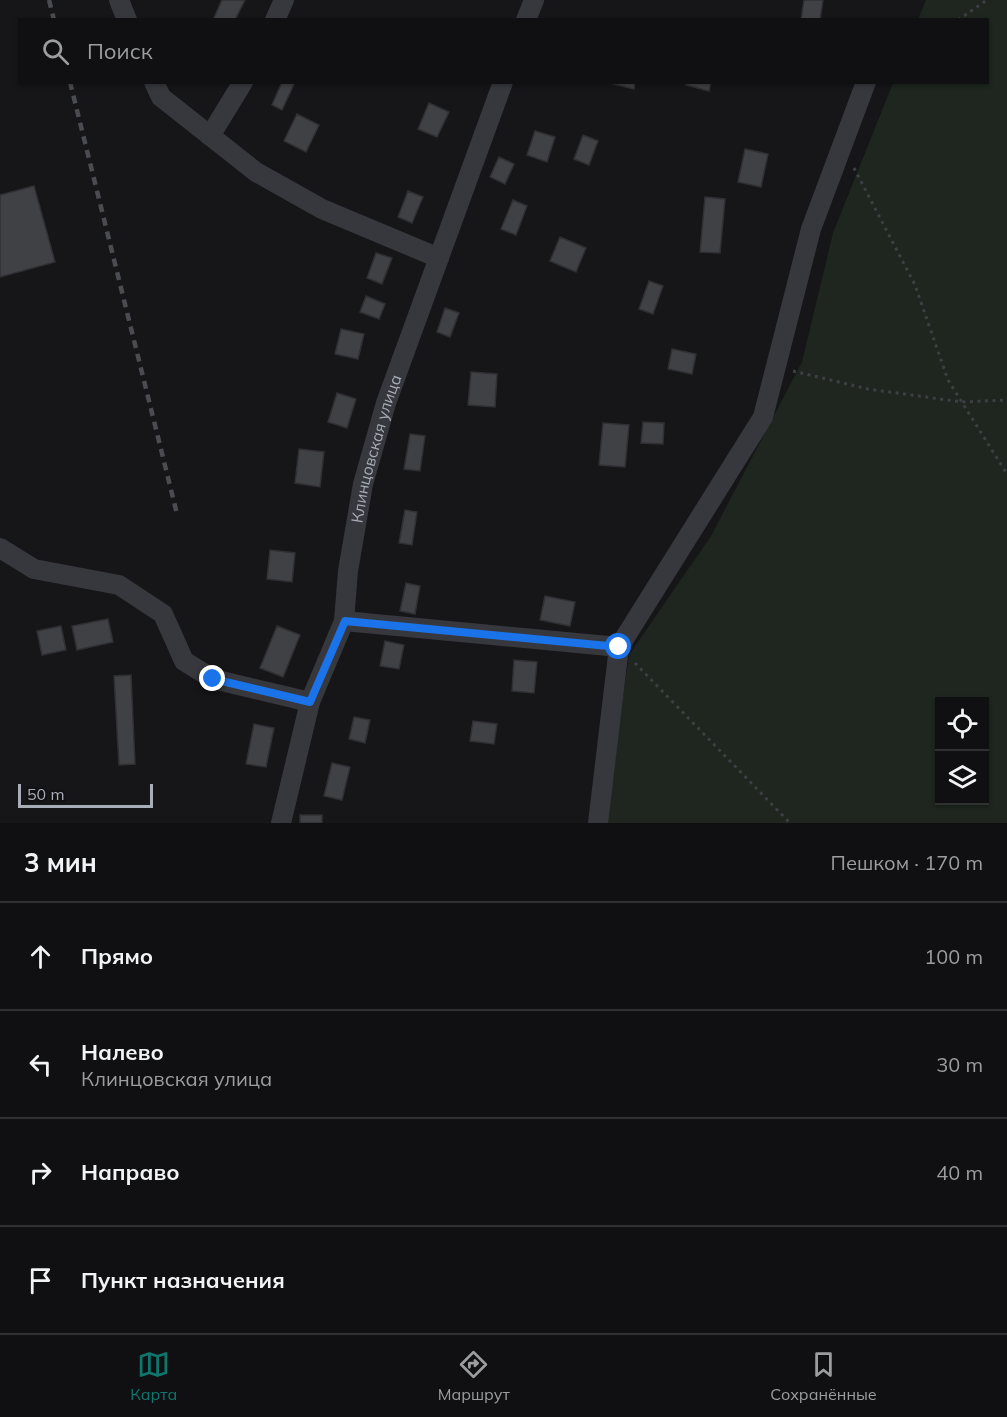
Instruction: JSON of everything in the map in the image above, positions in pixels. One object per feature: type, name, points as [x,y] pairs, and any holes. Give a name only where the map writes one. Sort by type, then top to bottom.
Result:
[{"type":"street","points":[[119,0],[126,18]]},
{"type":"street","points":[[276,18],[284,0]]},
{"type":"street","points":[[527,18],[534,0]]},
{"type":"street","points":[[155,84],[161,97],[256,172],[322,209],[439,258]]},
{"type":"street","points":[[210,136],[242,84]]},
{"type":"street","name":"Клинцовская улица","points":[[281,823],[310,702],[345,621],[348,571],[363,484],[386,403],[502,84]]},
{"type":"street","points":[[598,823],[619,647],[763,417],[811,229],[865,84]]},
{"type":"street","points":[[0,548],[34,569],[119,585],[163,614],[184,661],[213,679],[310,702]]},
{"type":"street","points":[[345,621],[619,647]]},
{"type":"path","points":[[961,18],[987,0]]},
{"type":"path","points":[[842,145],[915,285],[948,380],[1007,474]]},
{"type":"path","points":[[776,367],[868,389],[962,402],[1007,400]]},
{"type":"path","points":[[619,647],[790,823]]},
{"type":"shaded area","points":[[926,0],[1007,0],[1007,823],[605,823],[629,655],[711,536],[802,362],[833,233],[893,84],[989,84],[989,18],[918,18]]},
{"type":"building","points":[[222,0],[245,0],[236,18],[214,18]]},
{"type":"building","points":[[804,0],[823,0],[820,18],[801,18]]},
{"type":"building","points":[[281,84],[294,84],[282,110],[272,105]]},
{"type":"building","points":[[614,84],[635,84],[634,89]]},
{"type":"building","points":[[686,84],[711,84],[709,91]]},
{"type":"building","points":[[429,103],[449,112],[437,137],[418,129]]},
{"type":"building","points":[[297,114],[319,125],[306,152],[284,141]]},
{"type":"building","points":[[535,131],[555,137],[547,162],[527,155]]},
{"type":"building","points":[[583,135],[598,141],[589,165],[574,159]]},
{"type":"building","points":[[745,149],[768,154],[761,187],[738,182]]},
{"type":"building","points":[[499,157],[514,164],[505,184],[490,177]]},
{"type":"building","points":[[34,186],[55,262],[0,277],[0,195]]},
{"type":"building","points":[[408,191],[423,197],[412,223],[398,217]]},
{"type":"building","points":[[705,197],[725,199],[720,253],[700,252]]},
{"type":"building","points":[[513,200],[527,206],[516,235],[501,229]]},
{"type":"building","points":[[560,237],[586,248],[576,272],[550,261]]},
{"type":"building","points":[[376,253],[392,258],[382,284],[367,278]]},
{"type":"building","points":[[649,281],[663,286],[653,314],[639,309]]},
{"type":"building","points":[[366,296],[385,304],[379,319],[360,312]]},
{"type":"building","points":[[445,308],[459,313],[450,337],[437,332]]},
{"type":"building","points":[[341,329],[364,334],[358,359],[335,354]]},
{"type":"building","points":[[672,349],[696,354],[692,374],[668,369]]},
{"type":"building","points":[[471,372],[497,374],[495,407],[468,405]]},
{"type":"building","points":[[337,393],[356,399],[347,428],[328,422]]},
{"type":"building","points":[[643,422],[664,423],[663,444],[641,443]]},
{"type":"building","points":[[603,423],[629,425],[625,467],[599,465]]},
{"type":"building","points":[[410,434],[425,436],[420,471],[404,469]]},
{"type":"building","points":[[299,449],[324,452],[320,487],[295,483]]},
{"type":"building","points":[[405,510],[417,512],[412,545],[399,543]]},
{"type":"building","points":[[270,550],[295,553],[292,582],[267,579]]},
{"type":"building","points":[[406,583],[420,586],[415,614],[400,611]]},
{"type":"building","points":[[545,596],[575,602],[570,626],[540,620]]},
{"type":"building","points":[[108,619],[113,642],[77,650],[72,626]]},
{"type":"building","points":[[61,626],[66,650],[42,655],[37,631]]},
{"type":"building","points":[[277,626],[300,635],[283,677],[260,668]]},
{"type":"building","points":[[385,641],[404,645],[399,669],[380,666]]},
{"type":"building","points":[[514,660],[537,662],[534,693],[512,691]]},
{"type":"building","points":[[131,675],[135,764],[119,765],[114,676]]},
{"type":"building","points":[[354,717],[370,720],[365,743],[349,739]]},
{"type":"building","points":[[473,721],[497,724],[494,744],[470,741]]},
{"type":"building","points":[[254,724],[274,728],[266,767],[246,764]]},
{"type":"building","points":[[332,763],[350,767],[342,800],[324,796]]},
{"type":"building","points":[[300,815],[322,815],[322,823],[300,823]]},
{"type":"railway","points":[[49,0],[54,18]]},
{"type":"railway","points":[[70,84],[177,514]]},
{"type":"route","points":[[213,679],[310,702],[345,621],[619,647]]}]
